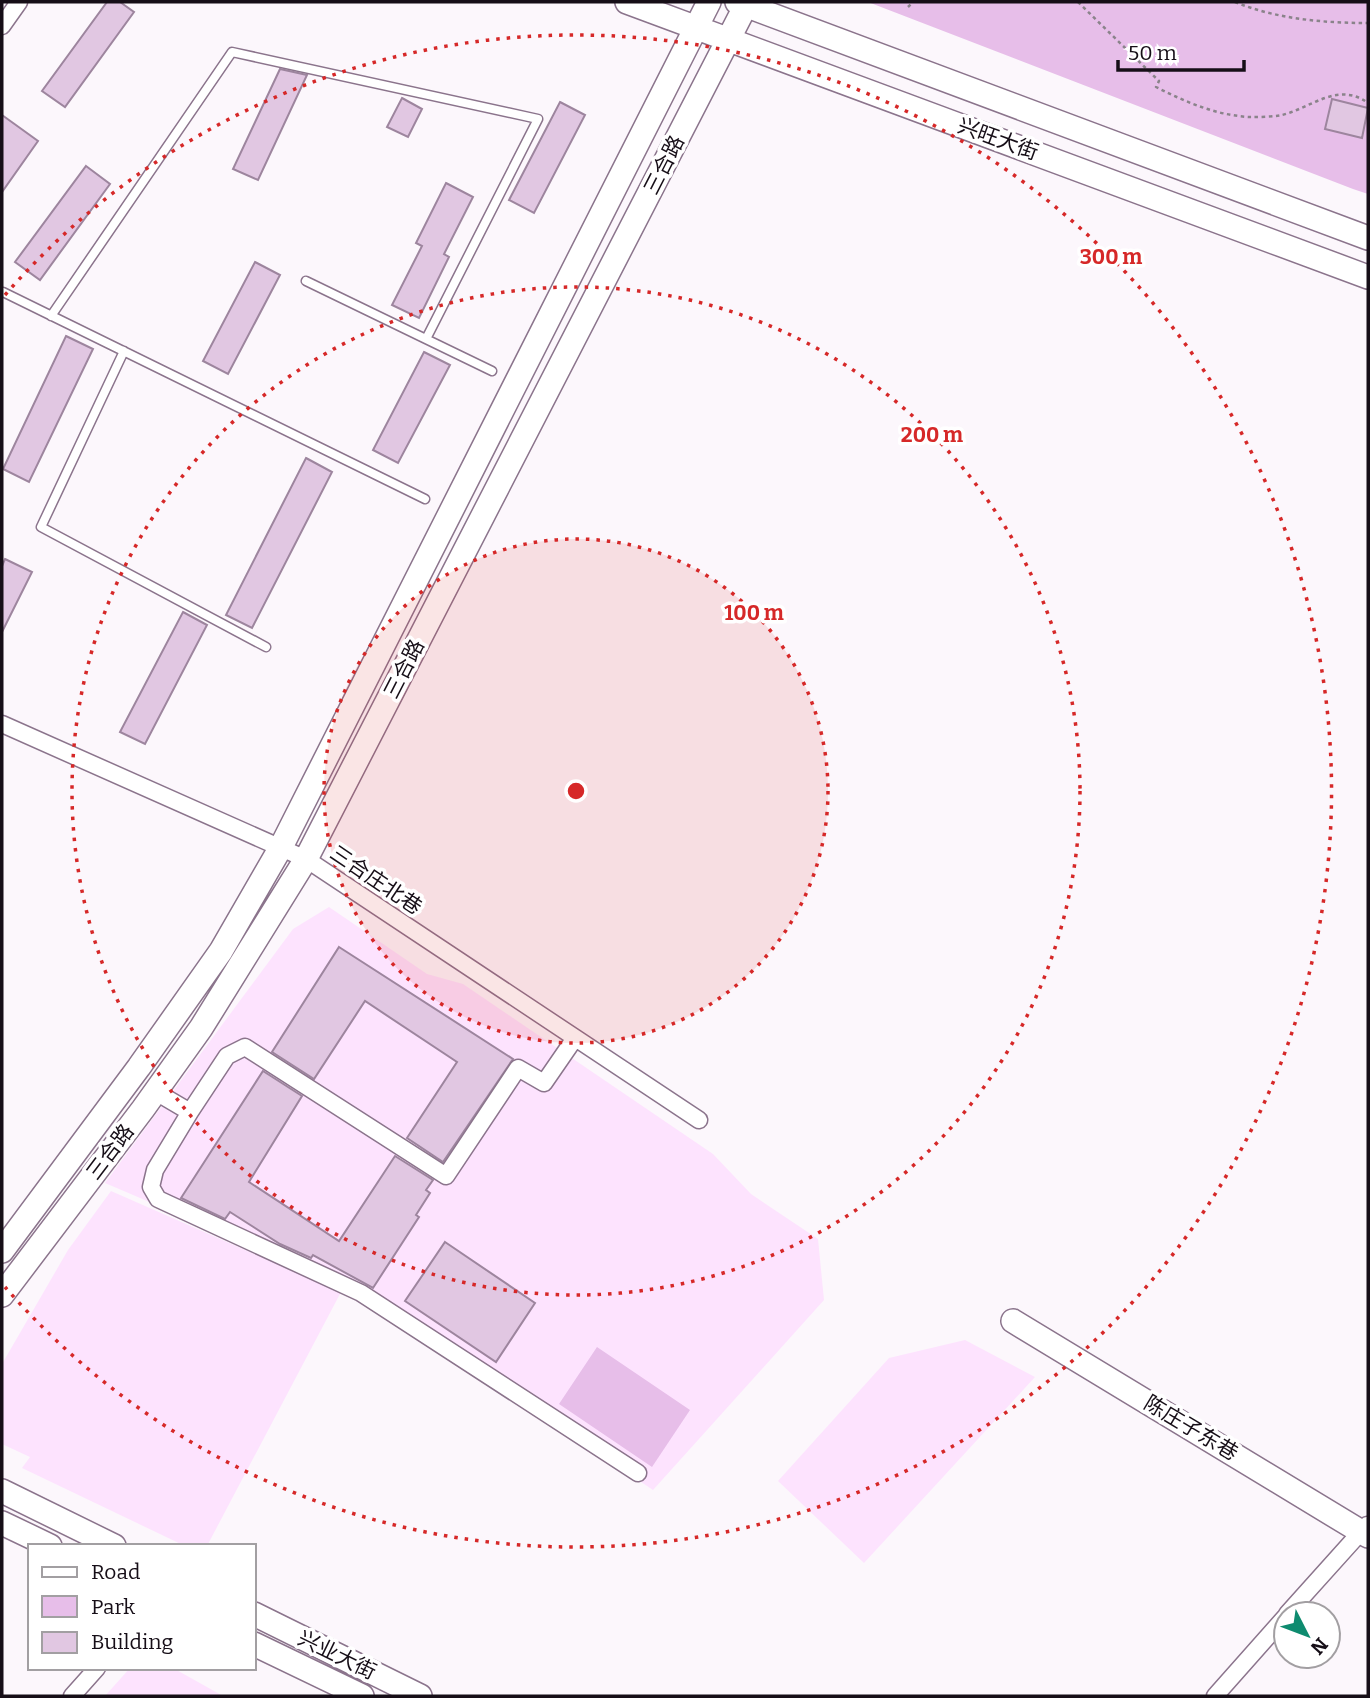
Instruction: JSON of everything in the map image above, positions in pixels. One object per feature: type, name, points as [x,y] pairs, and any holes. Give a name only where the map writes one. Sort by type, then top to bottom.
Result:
[{"type":"street","points":[[2,26],[19,2]]},
{"type":"street","name":"兴旺大街","points":[[627,2],[1368,277]]},
{"type":"street","name":"三合路","points":[[2,1251],[139,1068],[221,951],[281,847],[709,2]]},
{"type":"street","name":"兴旺大街","points":[[741,3],[1368,239]]},
{"type":"street","name":"三合路","points":[[2,1295],[156,1092],[256,943],[306,859],[729,40],[741,3]]},
{"type":"street","name":"三合庄北巷","points":[[2,724],[306,859],[699,1120]]},
{"type":"street","points":[[575,1038],[544,1083],[518,1068],[446,1176],[245,1046],[227,1056],[190,1112],[155,1170],[152,1187],[158,1199],[361,1293],[638,1474]]},
{"type":"street","points":[[156,1092],[190,1112]]},
{"type":"street","name":"陈庄子东巷","points":[[1013,1321],[1366,1530]]},
{"type":"street","points":[[2,1477],[49,1514]]},
{"type":"street","points":[[2,1491],[110,1544]]},
{"type":"street","points":[[2,1523],[46,1544]]},
{"type":"street","points":[[1301,1600],[1366,1530]]},
{"type":"street","name":"兴业大街","points":[[256,1615],[420,1696]]},
{"type":"street","points":[[1214,1696],[1272,1632]]},
{"type":"street","name":"兴业大街","points":[[256,1645],[356,1695]]},
{"type":"street","points":[[72,1696],[95,1670]]},
{"type":"lane","points":[[51,316],[232,52],[538,119],[426,339]]},
{"type":"lane","points":[[306,281],[492,371]]},
{"type":"lane","points":[[3,292],[425,499]]},
{"type":"lane","points":[[124,351],[41,527],[266,647]]},
{"type":"path","points":[[908,7],[913,2]]},
{"type":"path","points":[[1078,2],[1159,81],[1156,87],[1216,113],[1249,117],[1283,115],[1333,94],[1360,97],[1368,103]]},
{"type":"path","points":[[1235,2],[1291,17],[1332,23],[1368,23]]},
{"type":"shaded area","points":[[329,907],[427,974],[463,984],[713,1154],[751,1194],[818,1239],[824,1300],[653,1490],[351,1288],[105,1183],[293,929]]},
{"type":"shaded area","points":[[111,1191],[341,1292],[208,1544],[181,1544],[22,1468],[30,1457],[2,1444],[2,1364],[68,1250]]},
{"type":"shaded area","points":[[965,1340],[1035,1377],[864,1563],[778,1481],[889,1358]]},
{"type":"shaded area","points":[[128,1670],[177,1670],[223,1696],[105,1696]]},
{"type":"green space","points":[[868,2],[1368,2],[1368,194],[1353,189]]},
{"type":"green space","points":[[597,1347],[690,1410],[652,1467],[559,1404]]},
{"type":"building","points":[[107,2],[120,2],[134,12],[65,107],[42,91]]},
{"type":"building","points":[[280,69],[307,75],[258,180],[233,169]]},
{"type":"building","points":[[402,98],[422,109],[408,137],[387,127]]},
{"type":"building","points":[[1332,99],[1368,108],[1362,138],[1325,129]]},
{"type":"building","points":[[560,102],[585,115],[534,213],[509,200]]},
{"type":"building","points":[[2,115],[38,141],[2,192]]},
{"type":"building","points":[[86,166],[110,184],[40,280],[15,262]]},
{"type":"building","points":[[446,183],[473,197],[444,254],[449,257],[419,318],[392,305],[422,246],[416,243]]},
{"type":"building","points":[[255,262],[280,275],[228,374],[203,361]]},
{"type":"building","points":[[66,336],[93,349],[29,482],[3,469]]},
{"type":"building","points":[[424,352],[450,365],[398,463],[373,450]]},
{"type":"building","points":[[306,458],[332,472],[252,628],[226,615]]},
{"type":"building","points":[[5,559],[32,572],[2,632],[2,566]]},
{"type":"building","points":[[183,612],[207,625],[145,744],[120,732]]},
{"type":"building","points":[[339,947],[513,1059],[443,1162],[407,1138],[457,1062],[365,1001],[314,1079],[272,1052]]},
{"type":"building","points":[[263,1071],[302,1096],[249,1182],[339,1241],[395,1156],[433,1180],[426,1190],[430,1193],[416,1215],[419,1217],[373,1288],[313,1255],[311,1258],[280,1244],[230,1212],[225,1219],[181,1198]]},
{"type":"building","points":[[445,1242],[535,1303],[496,1362],[405,1301]]}]
